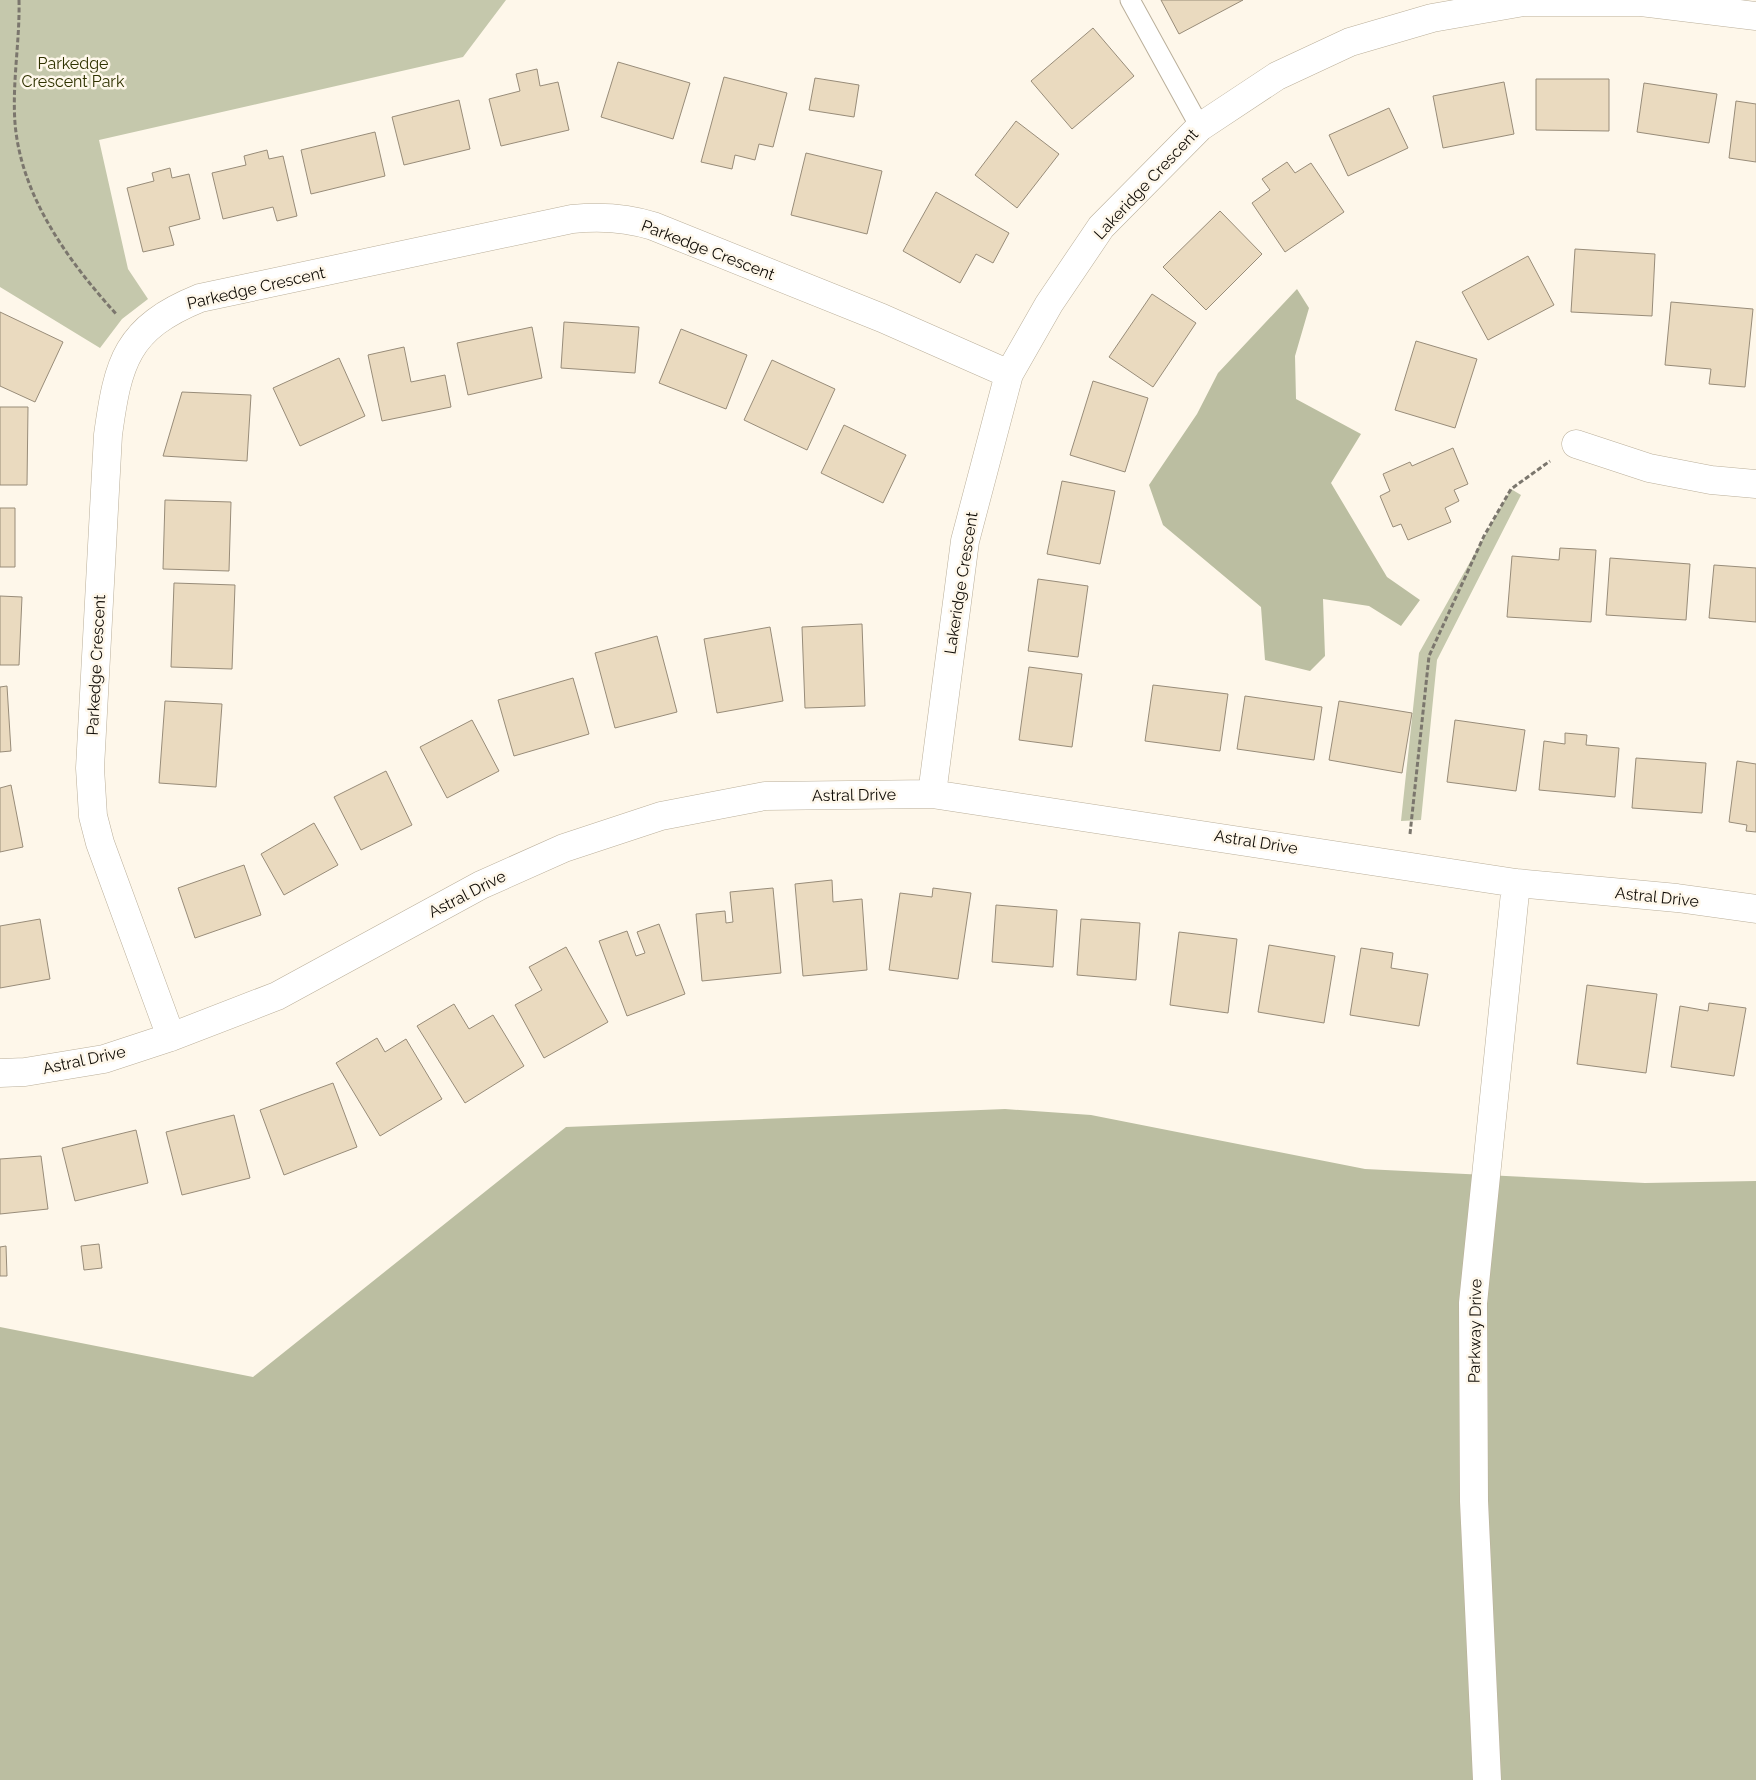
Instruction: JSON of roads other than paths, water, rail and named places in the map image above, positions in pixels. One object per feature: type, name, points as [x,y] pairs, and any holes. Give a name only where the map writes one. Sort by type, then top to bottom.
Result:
[{"type":"street","name":"Lakeridge Crescent","points":[[932,794],[965,541],[1009,374],[1049,304],[1102,227],[1200,127],[1278,76],[1342,46],[1432,18],[1524,2],[1641,2],[1756,16]]},
{"type":"street","name":"Parkedge Crescent","points":[[171,1037],[92,816],[90,768],[108,435],[117,377],[138,338],[164,316],[200,298],[572,219],[598,216],[623,218],[653,226],[882,318],[1009,374]]},
{"type":"street","points":[[1576,444],[1650,468],[1711,480],[1756,484]]},
{"type":"street","name":"Astral Drive","points":[[0,1072],[25,1072],[104,1059],[171,1037],[277,996],[489,881],[564,848],[660,816],[765,796],[932,794],[1516,883],[1677,898],[1756,910]]},
{"type":"street","name":"Parkway Drive","points":[[1487,1780],[1474,1501],[1473,1303],[1516,883]]},
{"type":"lane","points":[[1130,0],[1200,127]]},
{"type":"park label","name":"Parkedge Crescent Park","points":[[73,72]]}]
